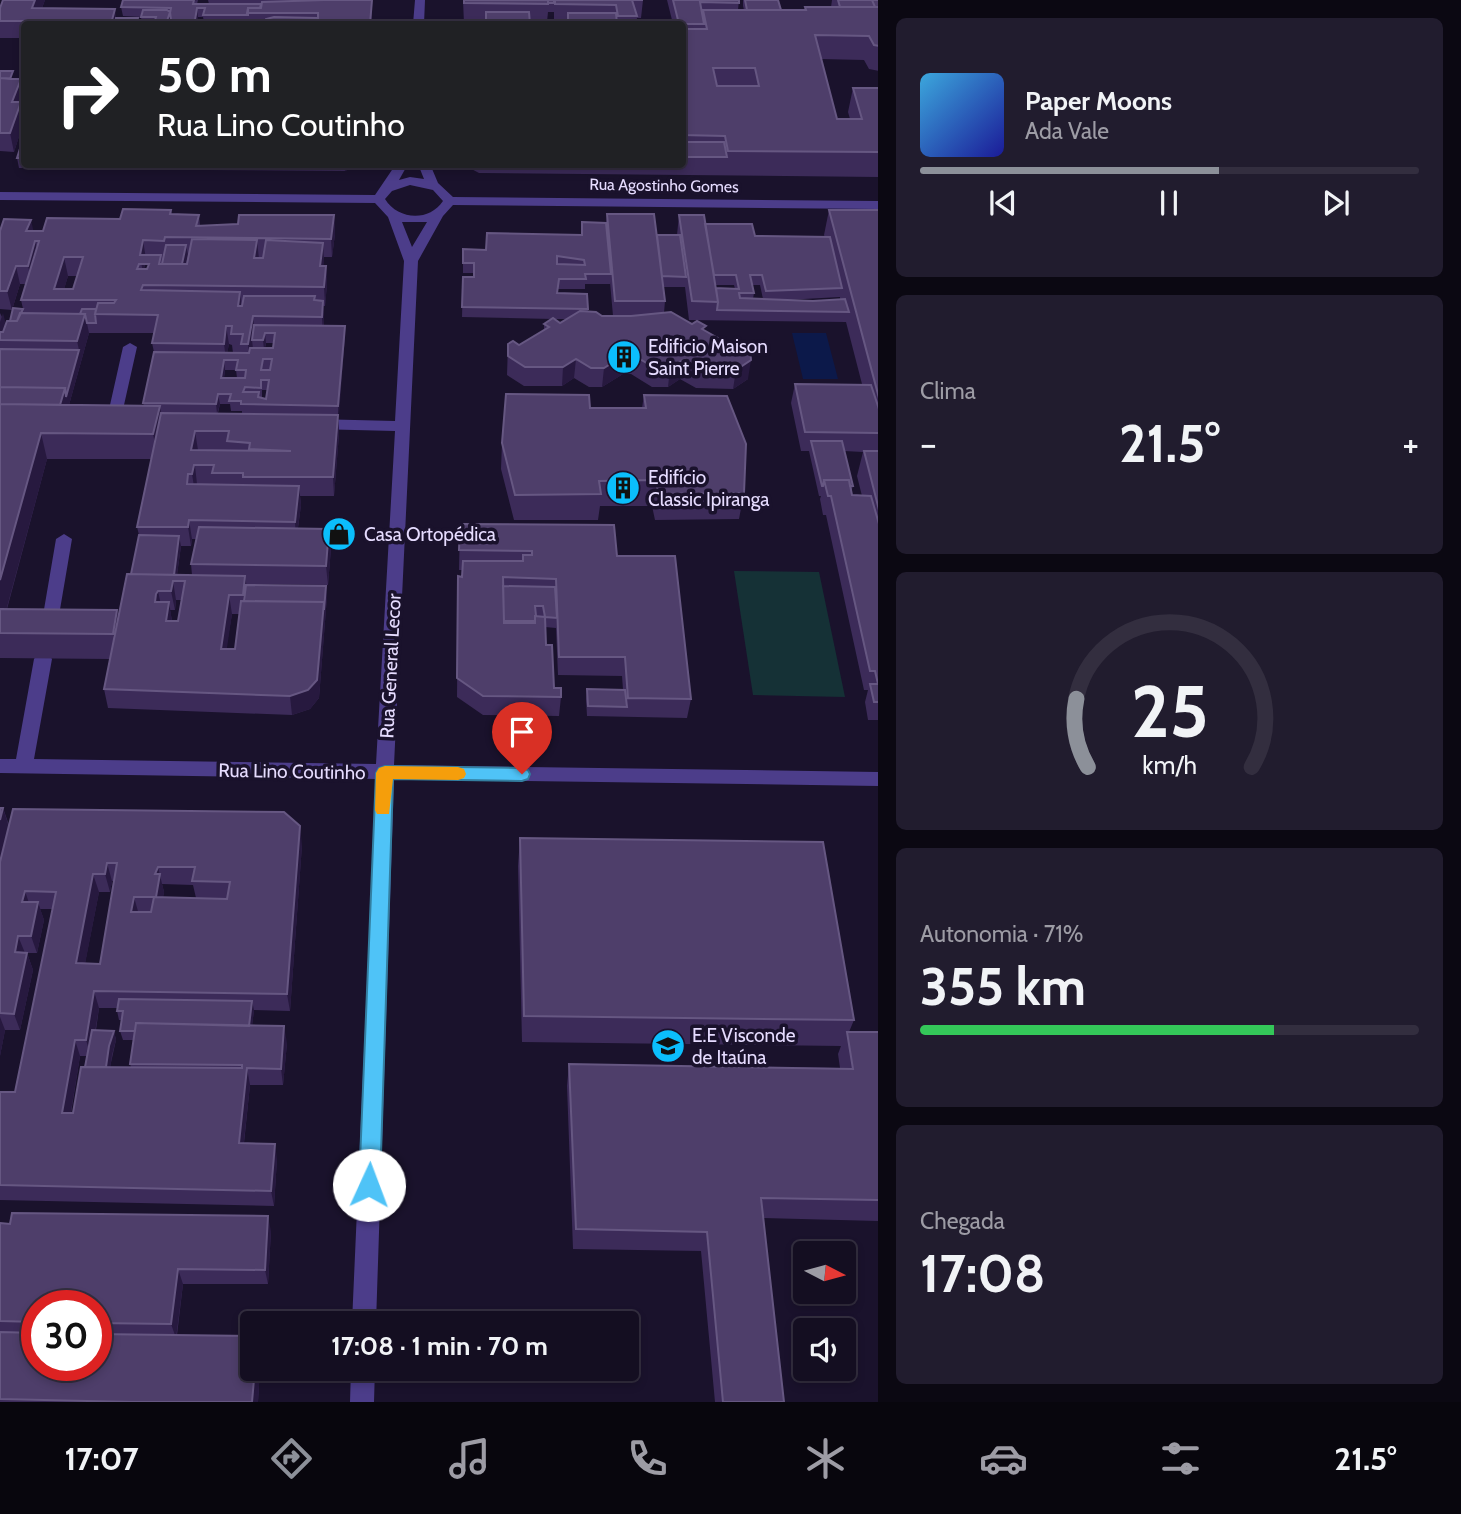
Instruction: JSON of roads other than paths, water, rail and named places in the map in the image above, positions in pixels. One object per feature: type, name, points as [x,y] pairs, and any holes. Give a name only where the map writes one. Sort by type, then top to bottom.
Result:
[{"type":"street","points":[[419,21],[420,0]]},
{"type":"street","points":[[390,186],[400,168]]},
{"type":"street","points":[[426,168],[432,184]]},
{"type":"street","points":[[438,214],[417,220],[394,217],[382,209],[379,200],[382,192],[390,186],[410,181],[432,184],[445,191],[449,201]]},
{"type":"street","points":[[0,196],[379,200]]},
{"type":"street","name":"Rua Agostinho Gomes","points":[[449,201],[878,205]]},
{"type":"street","name":"Rua General Lecor","points":[[411,261],[438,214],[446,208],[449,201]]},
{"type":"street","name":"Rua General Lecor","points":[[364,1311],[385,773],[411,261],[394,217]]},
{"type":"street","points":[[130,347],[117,405],[121,415],[141,422]]},
{"type":"street","points":[[299,424],[402,426]]},
{"type":"street","points":[[48,635],[64,540]]},
{"type":"street","points":[[24,767],[43,659]]},
{"type":"street","name":"Rua Lino Coutinho","points":[[0,766],[878,779]]},
{"type":"street","points":[[362,1402],[363,1381]]},
{"type":"place","name":"Edificio Maison Saint Pierre","points":[[624,357]]},
{"type":"place","name":"Edifício Classic Ipiranga","points":[[623,488]]},
{"type":"place","name":"Casa Ortopédica","points":[[339,534]]},
{"type":"place","name":"E.E Visconde de Itaúna","points":[[668,1046]]}]
